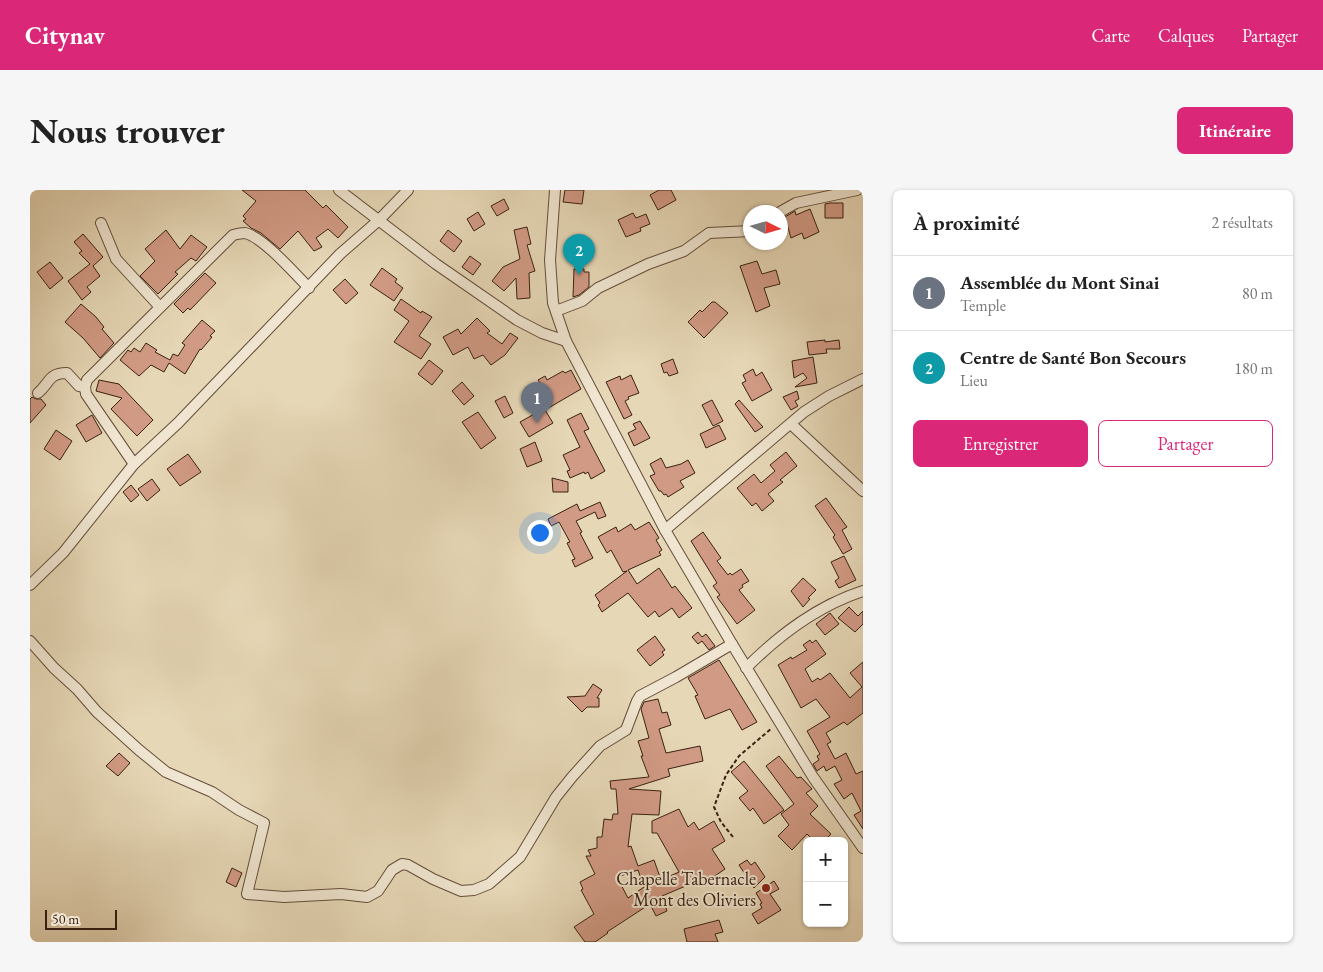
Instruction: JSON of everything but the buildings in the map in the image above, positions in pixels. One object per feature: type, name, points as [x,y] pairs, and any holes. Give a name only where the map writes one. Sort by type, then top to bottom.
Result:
[{"type":"street","points":[[339,190],[436,264],[517,320],[542,333],[566,341]]},
{"type":"street","points":[[30,585],[63,553],[134,464],[178,423],[340,254],[379,220],[408,190]]},
{"type":"street","points":[[555,190],[550,260],[553,303],[566,341],[665,530],[813,778],[863,848]]},
{"type":"street","points":[[788,208],[796,203],[857,190]]},
{"type":"street","points":[[100,223],[116,259],[160,307]]},
{"type":"street","points":[[556,311],[582,301],[598,288],[648,264],[684,251],[709,232],[743,231]]},
{"type":"street","points":[[134,464],[86,394],[85,386],[87,380],[233,235],[239,233],[255,238],[279,258],[308,288]]},
{"type":"street","points":[[38,393],[58,373],[67,373],[79,386],[85,386]]},
{"type":"street","points":[[665,530],[804,412],[828,396],[863,378]]},
{"type":"street","points":[[791,424],[863,492]]},
{"type":"street","points":[[746,668],[782,634],[801,620],[845,597],[863,592]]},
{"type":"street","points":[[30,641],[98,712],[138,750],[166,772],[212,792],[239,810],[264,823],[246,894],[284,897],[341,894],[367,897],[378,891],[392,870],[402,864],[408,865],[461,892],[474,890],[489,884],[520,858],[556,797],[572,777],[600,746],[626,730],[640,696],[676,678],[732,644]]},
{"type":"path","points":[[733,837],[721,822],[714,807],[726,775],[740,756],[780,721]]},
{"type":"place","name":"Centre de Santé Bon Secours","points":[[579,275]]},
{"type":"place","name":"Assemblée du Mont Sinai","points":[[537,423]]},
{"type":"place","name":"Chapelle Tabernacle Mont des Oliviers","points":[[766,888]]}]
